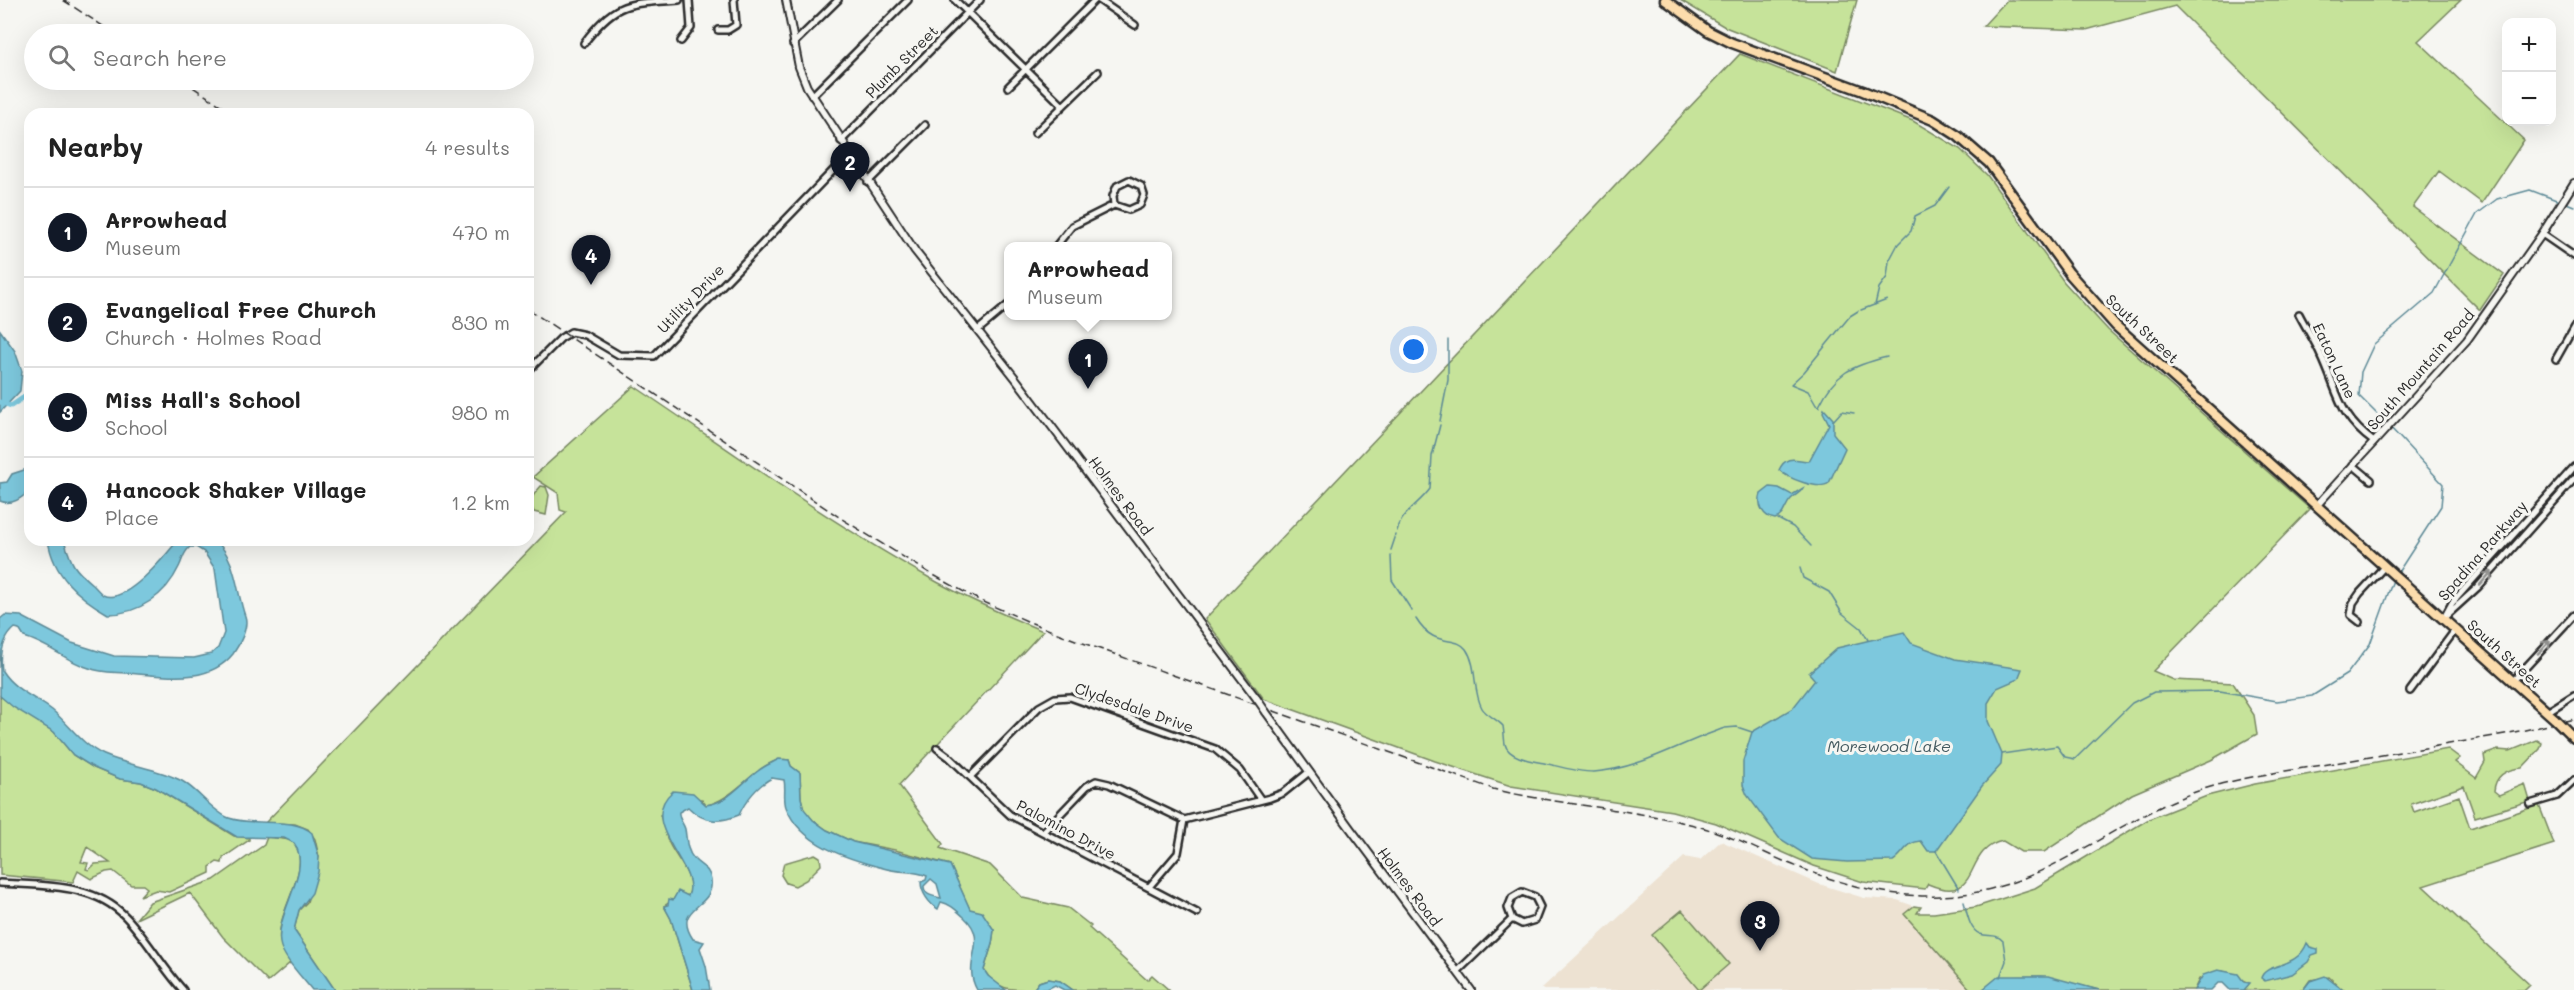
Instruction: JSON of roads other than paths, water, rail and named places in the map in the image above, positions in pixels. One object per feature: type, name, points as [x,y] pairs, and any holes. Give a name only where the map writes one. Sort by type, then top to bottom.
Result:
[{"type":"highway","name":"South Street","points":[[1665,0],[1689,19],[1732,43],[1863,91],[1933,120],[1958,135],[1979,152],[2005,182],[2059,260],[2100,310],[2514,680],[2574,738]]},
{"type":"street","points":[[584,43],[608,14],[619,7],[679,0]]},
{"type":"street","points":[[681,41],[691,28],[689,0]]},
{"type":"street","points":[[718,30],[728,30],[736,25],[734,0]]},
{"type":"street","name":"Holmes Road","points":[[786,0],[799,67],[813,96],[915,251],[978,330],[1257,699],[1471,990]]},
{"type":"street","points":[[793,44],[838,0]]},
{"type":"street","points":[[813,96],[908,0]]},
{"type":"street","points":[[955,0],[1063,106]]},
{"type":"street","name":"Plumb Street","points":[[841,141],[980,0]]},
{"type":"street","points":[[1008,87],[1097,0],[1135,26]]},
{"type":"street","points":[[1035,133],[1098,72]]},
{"type":"street","points":[[868,182],[925,125]]},
{"type":"street","name":"Utility Drive","points":[[534,365],[561,338],[571,333],[585,334],[619,355],[654,356],[850,153]]},
{"type":"street","points":[[1059,242],[1072,226],[1114,205],[1129,210],[1135,208],[1143,200],[1141,186],[1129,180],[1120,183],[1115,190],[1114,205]]},
{"type":"street","name":"South Mountain Road","points":[[2317,505],[2467,340],[2542,234],[2574,183]]},
{"type":"street","points":[[2542,234],[2574,256]]},
{"type":"street","points":[[978,330],[1004,308]]},
{"type":"street","name":"Eaton Lane","points":[[2299,314],[2321,355],[2346,416],[2359,431],[2374,442]]},
{"type":"street","points":[[2556,359],[2574,327]]},
{"type":"street","points":[[2353,465],[2371,480]]},
{"type":"street","name":"Spadina Parkway","points":[[2444,618],[2452,603],[2574,466]]},
{"type":"street","name":"Spadina Parkway","points":[[2444,618],[2458,607],[2574,479]]},
{"type":"street","points":[[2553,490],[2559,496]]},
{"type":"street","points":[[2503,546],[2509,552]]},
{"type":"street","points":[[2360,622],[2351,615],[2353,603],[2385,566]]},
{"type":"street","points":[[2514,680],[2574,615]]},
{"type":"street","points":[[2410,692],[2456,629]]},
{"type":"street","points":[[2547,712],[2574,695]]},
{"type":"street","name":"Clydesdale Drive","points":[[971,776],[1039,707],[1055,698],[1070,697],[1215,749],[1237,767],[1261,800]]},
{"type":"street","name":"Palomino Drive","points":[[937,748],[971,776],[1005,811],[1197,913]]},
{"type":"street","points":[[1043,832],[1090,783],[1096,781],[1107,783],[1184,819],[1282,793],[1309,772]]},
{"type":"street","points":[[2530,804],[2557,796],[2574,780]]},
{"type":"street","points":[[1149,887],[1178,852],[1184,819]]},
{"type":"street","points":[[0,883],[69,888],[102,899],[128,919],[183,990]]},
{"type":"street","points":[[1525,892],[1535,897],[1540,907],[1535,920],[1522,924],[1512,919],[1508,908],[1514,896],[1525,892]]},
{"type":"street","points":[[1458,971],[1512,919]]},
{"type":"water","points":[[0,330],[15,351],[22,371],[20,391],[0,412]]},
{"type":"water","points":[[1824,409],[1833,419],[1833,433],[1845,448],[1829,483],[1811,485],[1796,480],[1779,470],[1785,461],[1796,459],[1809,461],[1829,424],[1823,412]]},
{"type":"water","points":[[24,470],[24,495],[13,502],[0,501],[0,483],[7,482],[12,474]]},
{"type":"water","points":[[1770,487],[1779,488],[1792,495],[1803,488],[1789,502],[1781,516],[1775,519],[1764,513],[1760,502],[1761,494]]},
{"type":"water","points":[[49,546],[66,546],[77,570],[103,595],[112,596],[122,593],[144,577],[173,546],[220,546],[228,556],[246,620],[245,630],[233,654],[210,671],[183,676],[103,672],[72,661],[41,643],[24,637],[19,629],[15,628],[7,637],[3,648],[2,671],[12,683],[52,710],[96,751],[182,781],[217,811],[229,818],[250,822],[284,823],[304,828],[312,833],[319,857],[318,872],[312,893],[299,910],[294,930],[335,990],[312,990],[289,961],[280,943],[280,931],[299,866],[299,854],[294,843],[284,838],[237,837],[156,788],[141,782],[120,779],[94,768],[73,755],[54,732],[13,707],[0,696],[0,619],[5,615],[21,616],[72,643],[114,656],[194,658],[211,654],[218,648],[224,633],[215,569],[204,552],[196,547],[190,547],[167,586],[141,607],[108,614],[69,584],[55,564]]},
{"type":"water","name":"Morewood Lake","points":[[1904,632],[1911,643],[1955,659],[2022,669],[2018,679],[1997,688],[1988,703],[1988,721],[2002,754],[2001,765],[1982,786],[1936,851],[1928,851],[1921,841],[1908,846],[1893,861],[1847,862],[1812,859],[1779,838],[1747,795],[1743,785],[1743,761],[1752,732],[1793,708],[1815,680],[1809,673],[1837,648]]},
{"type":"water","points":[[779,759],[789,760],[791,766],[800,773],[804,809],[813,820],[827,830],[853,842],[950,865],[970,909],[982,912],[994,930],[984,970],[1006,990],[977,990],[972,969],[975,935],[972,926],[951,906],[941,902],[938,909],[929,901],[922,890],[921,882],[926,880],[927,876],[888,870],[855,860],[814,841],[802,831],[786,807],[784,780],[772,778],[752,794],[739,815],[712,820],[700,816],[688,807],[679,812],[690,852],[694,859],[707,870],[711,880],[707,897],[690,913],[687,920],[693,939],[704,942],[700,948],[710,990],[693,990],[671,919],[664,906],[668,905],[669,899],[673,900],[678,891],[688,896],[690,885],[686,872],[664,831],[661,817],[663,804],[673,791],[693,793],[706,805],[714,803],[728,796],[760,769]],"holes":[[[931,879],[937,884],[941,898],[930,895],[924,889]]]},
{"type":"water","points":[[2307,943],[2310,947],[2318,949],[2318,953],[2312,955],[2308,962],[2292,974],[2265,981],[2261,978],[2268,970],[2296,958]]},
{"type":"water","points":[[2218,970],[2238,974],[2244,982],[2250,983],[2244,990],[2230,990],[2223,983],[2218,983],[2211,990],[2194,990],[2203,975]]},
{"type":"water","points":[[1999,976],[2048,976],[2099,990],[1982,990]]},
{"type":"water","points":[[2325,976],[2343,990],[2303,990],[2310,981]]},
{"type":"water","points":[[1048,979],[1060,981],[1073,990],[1064,990],[1055,985],[1047,989],[1033,990],[1039,982]]},
{"type":"waterway","points":[[1875,305],[1879,288],[1887,277],[1889,261],[1898,244],[1911,231],[1915,216],[1935,206],[1949,187]]},
{"type":"waterway","points":[[2386,423],[2359,396],[2361,372],[2374,344],[2434,293],[2477,214],[2497,199],[2530,190],[2559,201]]},
{"type":"waterway","points":[[2564,202],[2574,206]]},
{"type":"waterway","points":[[1861,310],[1887,300]]},
{"type":"waterway","points":[[1820,407],[1816,405],[1808,391],[1791,384],[1804,372],[1850,316],[1858,311]]},
{"type":"waterway","points":[[1440,421],[1448,380],[1448,340]]},
{"type":"waterway","points":[[1819,406],[1831,386],[1846,372],[1887,357]]},
{"type":"waterway","points":[[0,402],[11,406],[24,397]]},
{"type":"waterway","points":[[1833,421],[1842,411],[1854,413]]},
{"type":"waterway","points":[[1397,531],[1407,513],[1430,489],[1432,456],[1440,425]]},
{"type":"waterway","points":[[2390,427],[2443,484],[2441,506],[2397,574]]},
{"type":"waterway","points":[[1778,519],[1793,527],[1811,546]]},
{"type":"waterway","points":[[1391,550],[1396,535]]},
{"type":"waterway","points":[[1391,556],[1392,580],[1412,611]]},
{"type":"waterway","points":[[1800,568],[1803,578],[1829,592],[1842,613],[1861,628],[1868,640]]},
{"type":"waterway","points":[[2002,754],[2057,746],[2065,757],[2075,759],[2132,703],[2154,692],[2220,691],[2277,701],[2312,696],[2347,674],[2370,644],[2393,580]]},
{"type":"waterway","points":[[1416,619],[1430,634],[1462,645],[1466,649],[1472,663],[1477,694],[1482,708],[1503,726],[1507,749],[1516,756],[1575,770],[1594,772],[1628,766],[1725,728],[1737,727],[1752,732]]},
{"type":"waterway","points":[[1936,851],[1959,889]]},
{"type":"waterway","points":[[1964,902],[1973,929],[1980,934],[1998,937],[2003,941],[2006,961],[2000,977]]},
{"type":"railway","points":[[63,0],[100,24]]},
{"type":"railway","points":[[197,90],[225,108]]},
{"type":"railway","points":[[534,313],[842,519],[928,572],[977,599],[1027,621],[1493,789],[1678,821],[1727,836],[1809,871],[1874,890],[1925,896],[1966,894],[2003,885],[2038,872],[2170,802],[2207,788],[2264,775],[2481,738],[2574,719]]},
{"type":"place","name":"Evangelical Free Church","points":[[850,192]]},
{"type":"place","name":"Hancock Shaker Village","points":[[591,285]]},
{"type":"place","name":"Arrowhead","points":[[1088,389]]},
{"type":"place","name":"Miss Hall's School","points":[[1760,951]]}]
